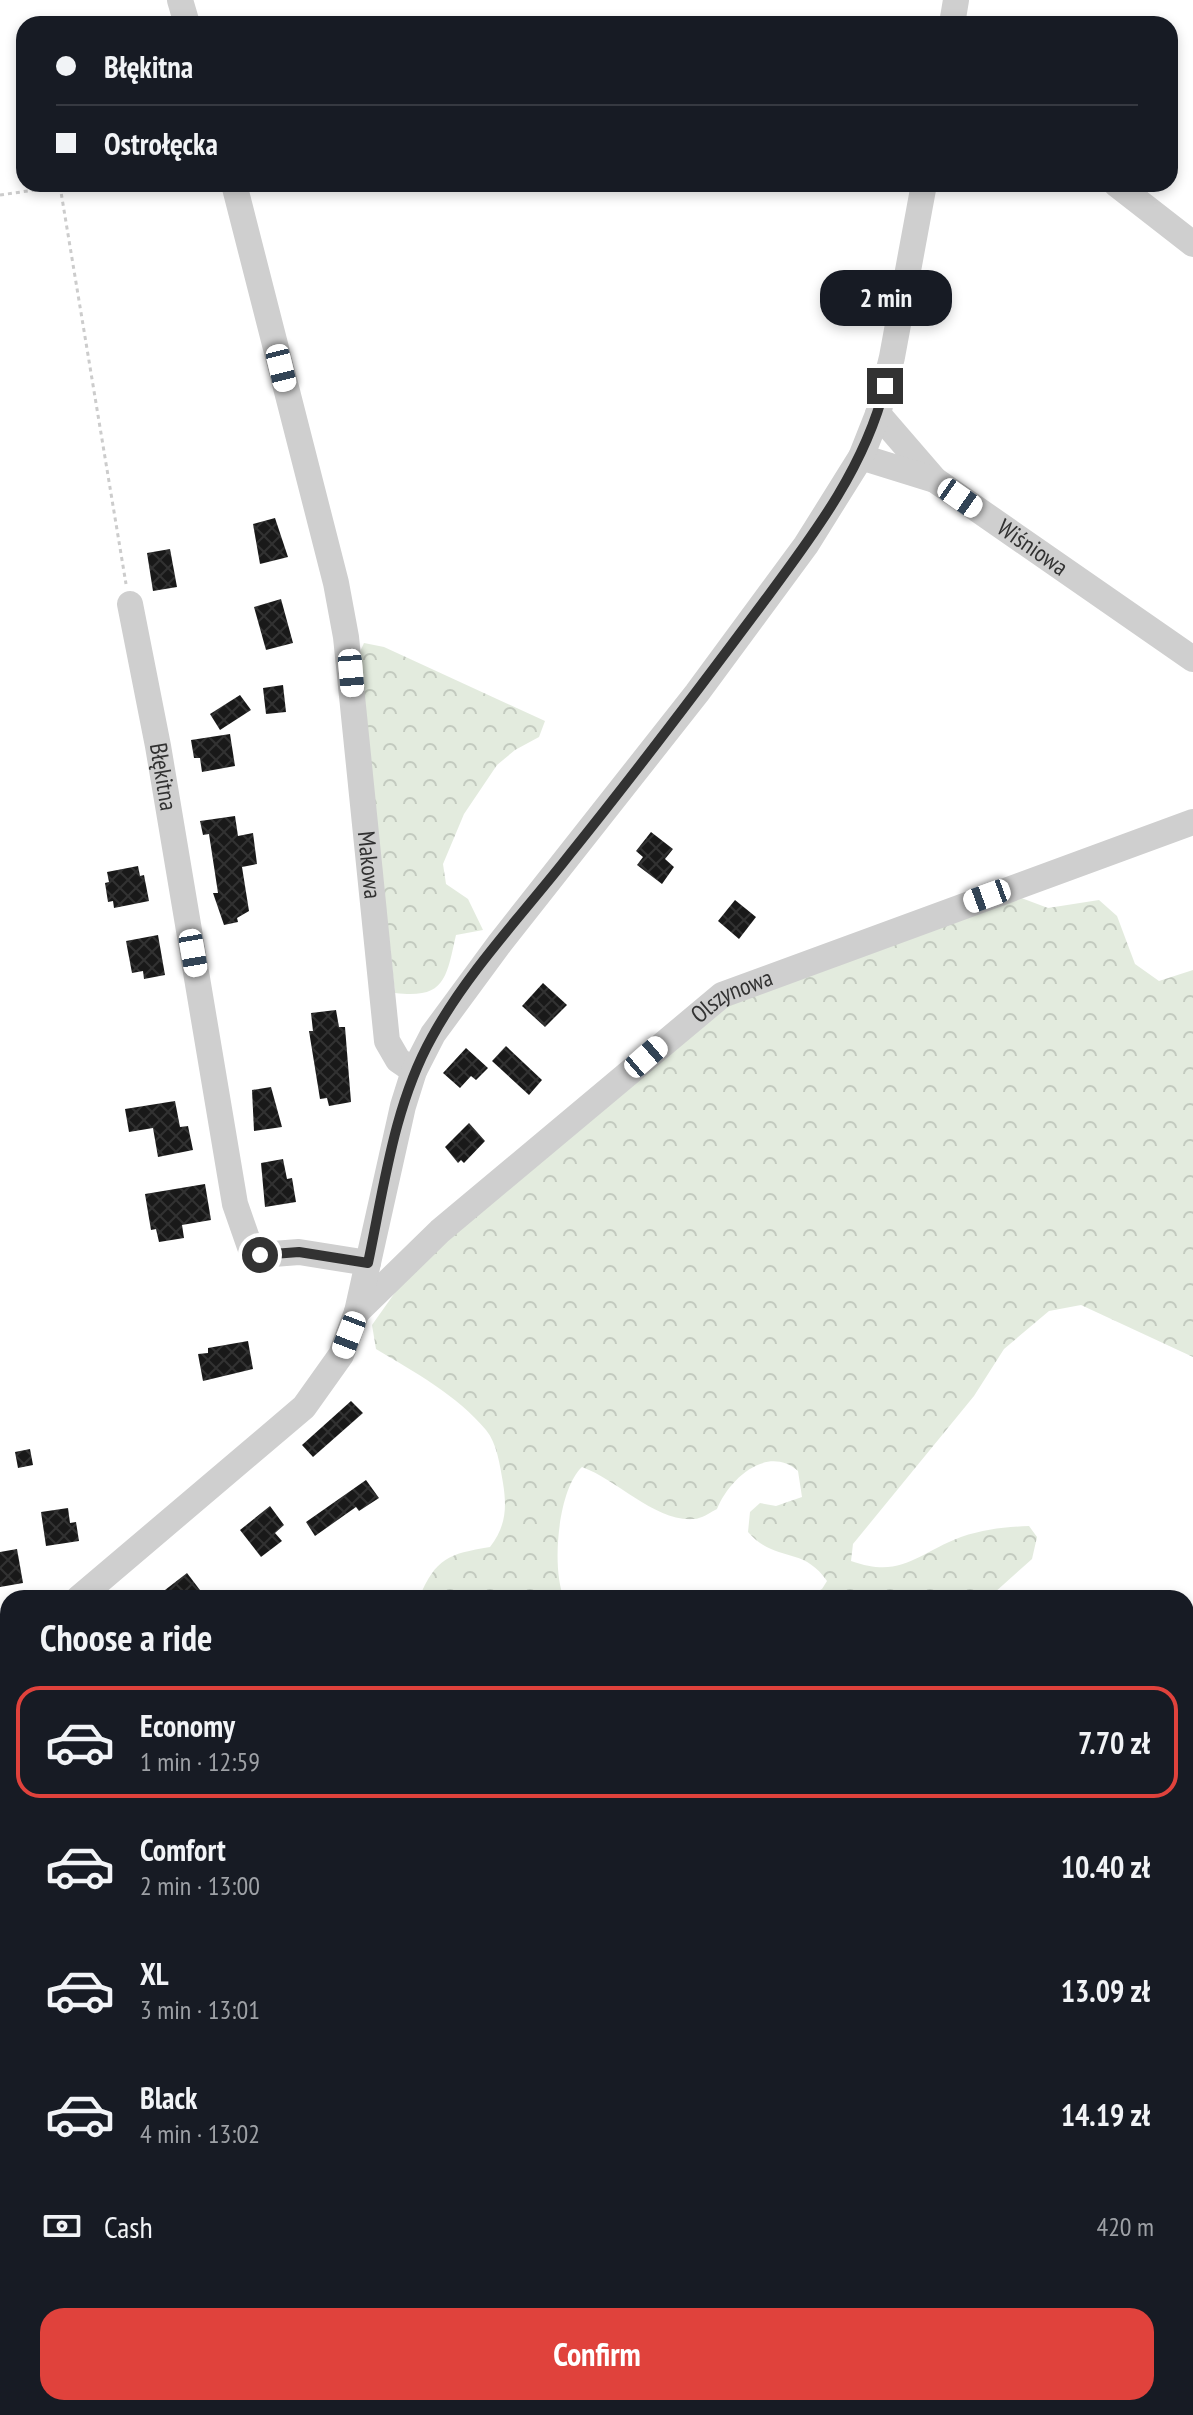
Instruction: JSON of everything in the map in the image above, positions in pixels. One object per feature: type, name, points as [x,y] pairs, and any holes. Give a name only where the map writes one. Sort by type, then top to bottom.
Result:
[{"type":"street","name":"Makowa","points":[[236,192],[336,583],[348,648],[387,1041],[398,1060],[414,1071]]},
{"type":"street","points":[[88,1590],[304,1407],[341,1355],[357,1312],[414,1071],[454,1002],[697,693],[806,545],[861,457],[878,414],[922,192]]},
{"type":"street","points":[[1126,192],[1193,244]]},
{"type":"street","points":[[878,414],[935,480]]},
{"type":"street","name":"Wiśniowa","points":[[861,457],[935,480],[1193,659]]},
{"type":"street","name":"Błękitna","points":[[130,604],[161,762],[235,1204],[250,1247],[260,1255],[299,1252],[368,1263]]},
{"type":"street","name":"Olszynowa","points":[[357,1312],[440,1231],[722,995],[1193,822]]},
{"type":"path","points":[[0,195],[20,192]]},
{"type":"path","points":[[61,192],[130,604]]},
{"type":"green space","points":[[364,643],[384,647],[545,721],[539,737],[515,750],[497,765],[464,814],[443,864],[446,884],[468,899],[483,930],[456,935],[445,974],[434,989],[424,993],[395,993],[358,656]]},
{"type":"green space","points":[[1013,895],[1048,908],[1099,900],[1117,916],[1135,964],[1159,981],[1193,970],[1193,1357],[1081,1305],[1049,1311],[1004,1349],[974,1396],[853,1544],[851,1561],[869,1566],[896,1566],[970,1534],[1029,1526],[1037,1537],[1032,1559],[997,1590],[820,1590],[827,1581],[818,1570],[798,1558],[769,1548],[748,1532],[750,1512],[760,1503],[776,1506],[802,1497],[798,1471],[774,1461],[750,1469],[730,1487],[717,1509],[694,1519],[665,1514],[582,1467],[567,1493],[562,1510],[558,1549],[562,1590],[423,1590],[431,1574],[445,1560],[464,1552],[490,1547],[495,1539],[502,1524],[505,1501],[498,1455],[486,1430],[449,1395],[376,1349],[372,1325],[406,1277],[707,1012]]},
{"type":"building","points":[[275,518],[288,557],[260,564],[253,524]]},
{"type":"building","points":[[170,549],[177,587],[153,591],[147,553]]},
{"type":"building","points":[[281,599],[293,643],[266,650],[254,607]]},
{"type":"building","points":[[283,685],[286,712],[266,714],[263,688]]},
{"type":"building","points":[[240,695],[251,710],[220,730],[210,714]]},
{"type":"building","points":[[230,734],[235,766],[202,772],[200,758],[194,758],[191,740]]},
{"type":"building","points":[[235,816],[238,836],[253,833],[257,864],[242,867],[249,911],[237,918],[238,922],[224,925],[213,893],[218,893],[209,834],[203,835],[200,821]]},
{"type":"building","points":[[651,832],[673,849],[665,859],[674,867],[662,884],[637,865],[643,857],[636,851]]},
{"type":"building","points":[[138,866],[140,876],[144,875],[149,901],[114,908],[113,901],[108,902],[107,872]]},
{"type":"building","points":[[735,900],[756,917],[739,939],[718,921]]},
{"type":"building","points":[[158,935],[165,975],[144,979],[143,971],[132,973],[126,941]]},
{"type":"building","points":[[543,983],[567,1005],[545,1027],[522,1006]]},
{"type":"building","points":[[336,1010],[339,1027],[345,1027],[351,1102],[329,1106],[327,1098],[320,1099],[309,1031],[313,1031],[311,1013]]},
{"type":"building","points":[[506,1046],[542,1080],[529,1095],[492,1061]]},
{"type":"building","points":[[466,1048],[488,1068],[476,1080],[471,1076],[460,1088],[443,1073]]},
{"type":"building","points":[[271,1087],[282,1127],[254,1131],[252,1090]]},
{"type":"building","points":[[175,1101],[180,1127],[188,1126],[193,1150],[158,1157],[153,1128],[129,1132],[125,1109]]},
{"type":"building","points":[[469,1123],[485,1141],[464,1163],[461,1160],[458,1163],[445,1147]]},
{"type":"building","points":[[283,1159],[287,1179],[292,1178],[296,1202],[265,1207],[261,1163]]},
{"type":"building","points":[[205,1184],[211,1220],[182,1225],[184,1238],[159,1242],[156,1229],[151,1230],[145,1194]]},
{"type":"building","points":[[248,1341],[253,1369],[203,1381],[198,1354],[208,1353],[208,1348]]},
{"type":"building","points":[[351,1401],[363,1413],[313,1457],[302,1445]]},
{"type":"building","points":[[30,1449],[33,1465],[18,1468],[15,1452]]},
{"type":"building","points":[[366,1480],[379,1498],[359,1511],[356,1507],[315,1536],[306,1522]]},
{"type":"building","points":[[270,1506],[284,1525],[275,1533],[282,1541],[261,1557],[240,1530]]},
{"type":"building","points":[[68,1508],[70,1523],[76,1522],[79,1541],[46,1546],[41,1512]]},
{"type":"building","points":[[17,1549],[23,1583],[0,1587],[0,1552]]},
{"type":"building","points":[[187,1573],[200,1590],[165,1590]]},
{"type":"route","points":[[260,1255],[299,1252],[368,1263],[403,1106],[414,1071],[433,1034],[454,1002],[697,693],[806,545],[861,457],[885,386]]}]
